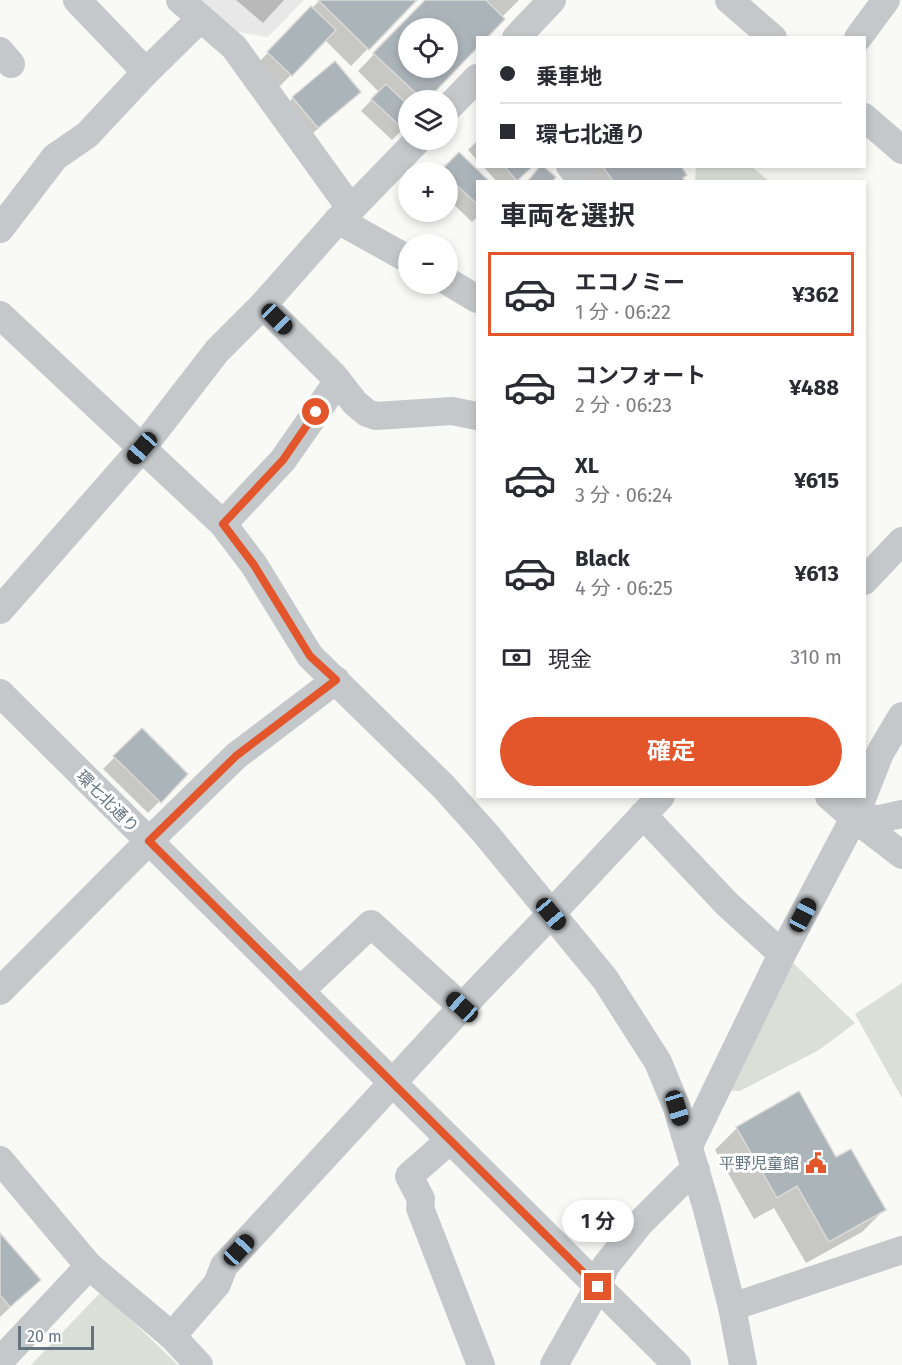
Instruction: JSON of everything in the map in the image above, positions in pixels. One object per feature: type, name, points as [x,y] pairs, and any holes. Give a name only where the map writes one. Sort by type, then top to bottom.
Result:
[{"type":"street","points":[[77,0],[146,72]]},
{"type":"street","points":[[518,36],[552,0]]},
{"type":"street","points":[[729,0],[771,36]]},
{"type":"street","points":[[859,36],[886,0]]},
{"type":"street","points":[[0,229],[55,157],[87,135],[146,72],[190,9],[234,47],[344,214],[398,252]]},
{"type":"street","points":[[458,98],[476,79]]},
{"type":"street","points":[[866,119],[902,150]]},
{"type":"street","points":[[0,610],[142,448],[217,351],[263,305],[344,214],[408,150]]},
{"type":"street","points":[[572,168],[581,180]]},
{"type":"street","points":[[458,287],[476,297]]},
{"type":"street","points":[[263,305],[333,375],[355,403],[367,413],[376,416],[452,411],[476,416]]},
{"type":"street","points":[[0,315],[223,524],[254,565],[310,656],[443,786],[486,834],[605,979],[658,1062],[677,1108],[693,1158],[732,1306],[743,1365]]},
{"type":"street","points":[[223,524],[283,460],[338,381]]},
{"type":"street","points":[[866,579],[902,541]]},
{"type":"street","points":[[0,991],[236,756],[336,680]]},
{"type":"street","name":"環七北通り","points":[[0,693],[677,1365]]},
{"type":"street","points":[[866,788],[880,753],[902,716]]},
{"type":"street","points":[[838,798],[860,803],[880,819],[902,814]]},
{"type":"street","points":[[860,803],[902,855]]},
{"type":"street","points":[[554,1365],[598,1287],[605,1267],[640,1223],[685,1178],[783,954],[860,803]]},
{"type":"street","points":[[172,1336],[217,1284],[224,1266],[462,1007],[652,806],[727,904],[783,954]]},
{"type":"street","points":[[300,991],[370,924],[462,1007]]},
{"type":"street","points":[[450,1140],[409,1176],[421,1199],[420,1208],[481,1365]]},
{"type":"street","points":[[0,1160],[89,1266],[172,1336],[199,1365]]},
{"type":"street","points":[[732,1306],[902,1250]]},
{"type":"street","points":[[0,1361],[89,1266]]},
{"type":"shaded area","points":[[199,0],[304,0],[268,37],[238,32]]},
{"type":"shaded area","points":[[696,168],[753,168],[768,180],[695,180]]},
{"type":"shaded area","points":[[790,960],[855,1023],[819,1050],[740,1091],[731,1091]]},
{"type":"shaded area","points":[[902,982],[902,1098],[855,1014]]},
{"type":"shaded area","points":[[103,1293],[178,1365],[31,1365],[99,1294]]},
{"type":"building","points":[[318,0],[417,0],[369,50]]},
{"type":"building","points":[[425,0],[486,0],[505,19],[489,36],[476,36],[476,49],[458,68],[458,18],[407,18]]},
{"type":"building","points":[[311,6],[336,30],[292,76],[267,52]]},
{"type":"building","points":[[398,28],[398,76],[373,53]]},
{"type":"building","points":[[335,61],[361,92],[318,128],[292,97]]},
{"type":"building","points":[[400,78],[448,78],[437,90],[412,90]]},
{"type":"building","points":[[386,84],[398,95],[398,124],[371,99]]},
{"type":"building","points":[[459,152],[488,180],[476,180],[476,203],[458,186],[458,162],[449,162]]},
{"type":"building","points":[[506,168],[531,168],[518,180]]},
{"type":"building","points":[[538,168],[545,168],[556,177],[554,180],[529,180]]},
{"type":"building","points":[[682,168],[687,175],[683,178],[684,180],[612,180],[604,169]]},
{"type":"building","points":[[142,728],[188,774],[161,803],[113,756]]},
{"type":"building","points":[[799,1091],[836,1157],[851,1149],[886,1210],[829,1242],[797,1186],[777,1198],[736,1127]]},
{"type":"building","points":[[0,1233],[41,1280],[10,1307],[0,1295]]},
{"type":"place","name":"平野児童館","points":[[816,1163]]},
{"type":"route","points":[[316,412],[283,460],[223,524],[254,565],[310,656],[336,680],[236,756],[149,841],[598,1287]]}]
